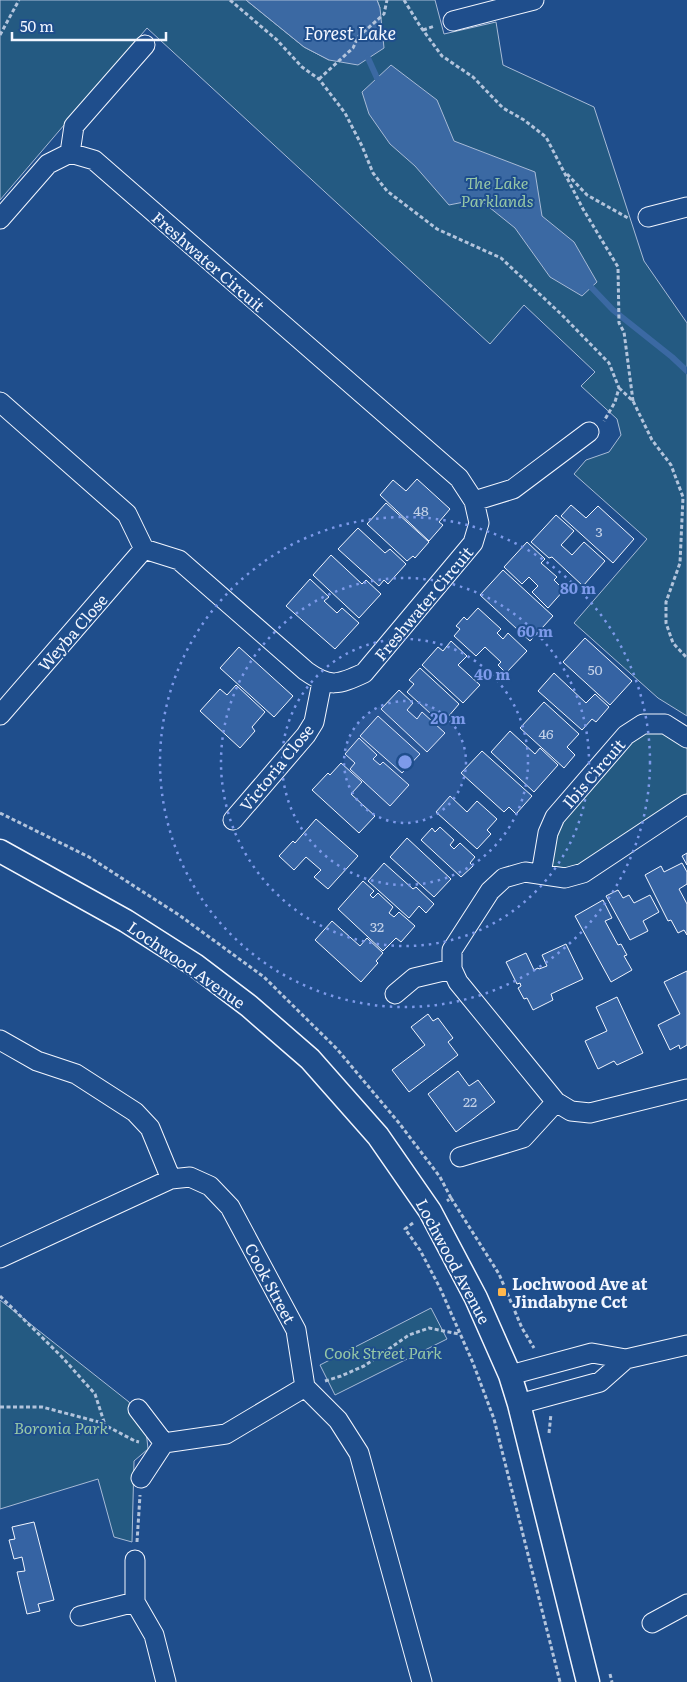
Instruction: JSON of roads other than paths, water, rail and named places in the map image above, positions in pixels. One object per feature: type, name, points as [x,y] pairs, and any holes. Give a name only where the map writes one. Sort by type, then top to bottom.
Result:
[{"type":"street","points":[[453,21],[534,0]]},
{"type":"street","points":[[0,219],[48,164],[70,153],[74,126],[145,45]]},
{"type":"street","name":"Freshwater Circuit","points":[[70,153],[94,160],[458,478],[474,500],[479,523],[473,543],[467,551],[364,673],[343,682],[322,682]]},
{"type":"street","points":[[648,217],[687,207]]},
{"type":"street","points":[[0,402],[127,514],[144,549],[179,560],[306,671],[322,682]]},
{"type":"street","points":[[474,500],[513,489],[589,432]]},
{"type":"street","name":"Weyba Close","points":[[0,715],[144,549]]},
{"type":"street","name":"Victoria Close","points":[[233,820],[306,735],[314,722],[322,682]]},
{"type":"street","name":"Ibis Circuit","points":[[542,874],[548,833],[555,817],[626,735],[643,724],[665,724],[687,738]]},
{"type":"street","points":[[687,804],[583,873],[564,878],[525,872],[504,878],[490,891],[452,950],[452,969],[458,982],[556,1102],[571,1111],[590,1113],[687,1089]]},
{"type":"street","name":"Lochwood Avenue","points":[[0,851],[126,921],[195,965],[249,1006],[310,1059],[378,1136],[430,1211],[476,1298],[510,1375],[519,1404],[588,1682]]},
{"type":"street","points":[[395,994],[414,978],[452,969]]},
{"type":"street","points":[[0,1040],[37,1061],[76,1074],[135,1112],[150,1128],[171,1179]]},
{"type":"street","points":[[460,1157],[523,1138],[556,1102]]},
{"type":"street","name":"Cook Street","points":[[0,1258],[171,1179],[190,1177],[210,1186],[230,1207],[296,1330],[305,1387]]},
{"type":"street","points":[[510,1375],[592,1353],[626,1359],[687,1345]]},
{"type":"street","points":[[519,1404],[600,1382],[626,1359]]},
{"type":"street","points":[[141,1478],[164,1443],[226,1434],[305,1387],[338,1420],[359,1453],[422,1682]]},
{"type":"street","points":[[138,1409],[164,1443]]},
{"type":"street","points":[[136,1560],[134,1602],[154,1635],[166,1682]]},
{"type":"street","points":[[80,1616],[134,1602]]},
{"type":"street","points":[[652,1623],[687,1604]]},
{"type":"water","name":"Forest Lake","points":[[246,0],[377,0],[380,8],[384,48],[358,65],[329,60],[304,47]]},
{"type":"water","points":[[391,65],[437,100],[454,141],[535,172],[542,216],[574,242],[597,282],[582,296],[550,277],[515,228],[479,199],[449,205],[415,166],[390,144],[369,114],[362,92]]},
{"type":"waterway","points":[[368,58],[377,78]]},
{"type":"waterway","points":[[591,287],[613,310],[687,371]]},
{"type":"place","name":"Lochwood Ave at Jindabyne Cct","points":[[502,1292]]},
{"type":"park label","name":"The Lake Parklands","points":[[497,191]]},
{"type":"park label","name":"Cook Street Park","points":[[383,1352]]},
{"type":"park label","name":"Boronia Park","points":[[61,1427]]}]
